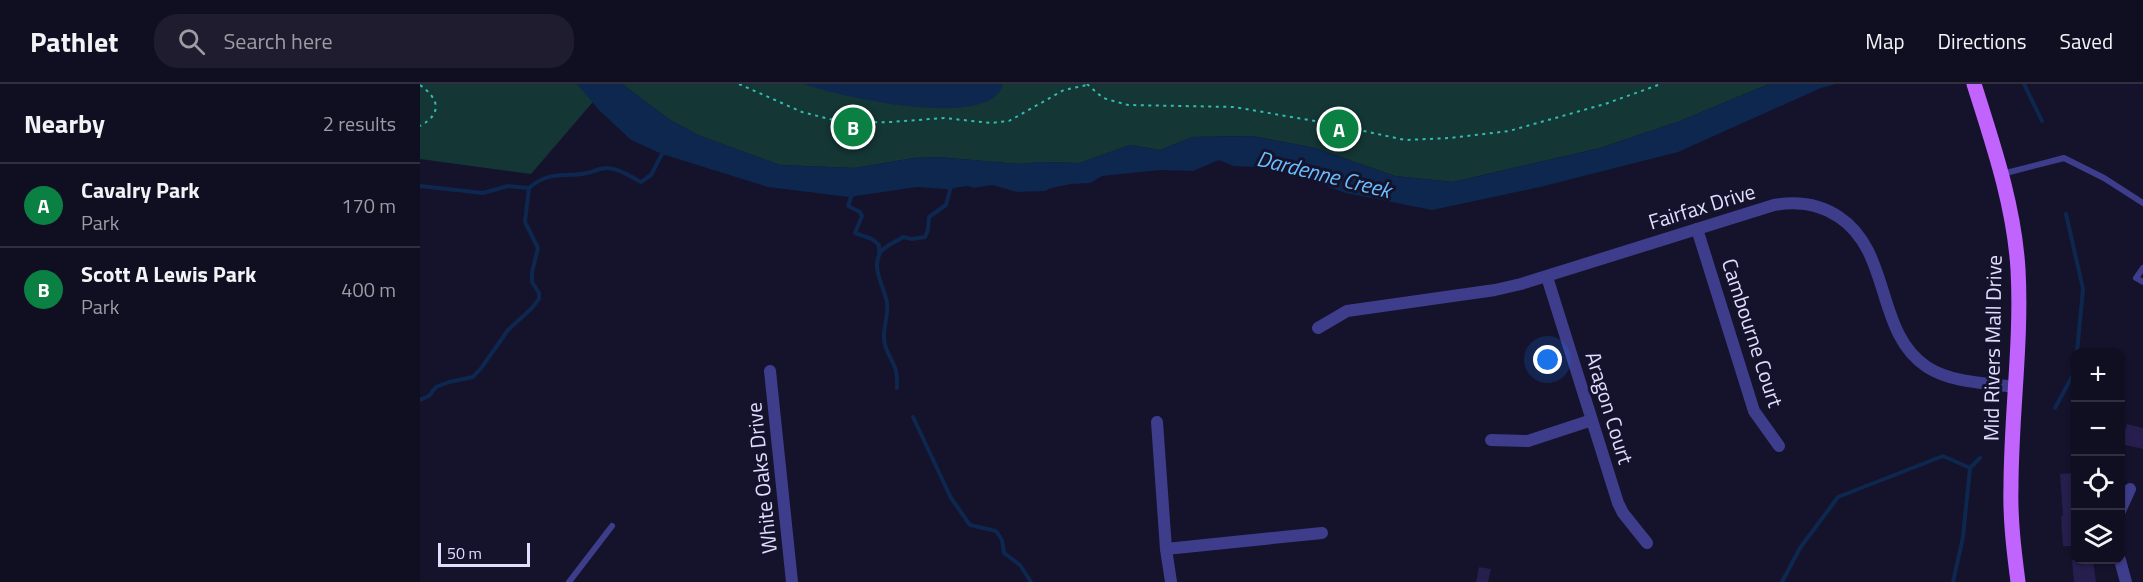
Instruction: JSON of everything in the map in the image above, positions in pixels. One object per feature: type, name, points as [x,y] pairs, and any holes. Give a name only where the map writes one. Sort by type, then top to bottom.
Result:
[{"type":"main road","name":"Mid Rivers Mall Drive","points":[[1975,87],[2002,174],[2013,219],[2018,270],[2019,312],[2010,488],[2018,582]]},
{"type":"street","name":"Fairfax Drive","points":[[1318,328],[1347,311],[1496,290],[1547,277],[1783,204],[1798,203],[1832,212],[1860,235],[1868,248],[1899,334],[1916,358],[1939,373],[1953,378],[2015,387]]},
{"type":"street","name":"Cambourne Court","points":[[1697,229],[1754,411],[1779,446]]},
{"type":"street","name":"Aragon Court","points":[[1547,277],[1618,503],[1623,513],[1647,543]]},
{"type":"street","name":"White Oaks Drive","points":[[770,371],[792,582]]},
{"type":"street","points":[[1491,440],[1528,441],[1592,420]]},
{"type":"street","points":[[1157,422],[1166,549],[1171,582]]},
{"type":"street","points":[[2121,510],[2130,489]]},
{"type":"street","points":[[1166,549],[1322,533]]},
{"type":"street","points":[[2121,564],[2126,582]]},
{"type":"lane","points":[[2002,174],[2064,158],[2104,178],[2143,203]]},
{"type":"lane","points":[[2143,268],[2136,278],[2143,282]]},
{"type":"lane","points":[[569,582],[612,526]]},
{"type":"path","points":[[739,84],[802,112],[845,123],[944,118],[991,123],[1009,121],[1064,90],[1087,85],[1103,98],[1128,105],[1234,108],[1332,124],[1405,140],[1450,138],[1509,131],[1605,104],[1660,84]]},
{"type":"path","points":[[420,85],[430,93],[436,105],[431,118],[420,126]]},
{"type":"green space","points":[[420,84],[590,84],[598,96],[531,174],[420,159]]},
{"type":"green space","points":[[622,84],[1769,84],[1680,121],[1600,148],[1453,182],[1395,176],[1315,148],[1252,136],[1193,137],[1160,150],[1130,145],[1080,163],[1019,164],[937,157],[914,158],[855,168],[780,165],[698,135],[670,120]]},
{"type":"water","name":"Dardenne Creek","points":[[577,84],[622,84],[670,120],[698,135],[780,165],[855,168],[914,158],[937,157],[1019,164],[1080,163],[1130,145],[1160,150],[1193,137],[1252,136],[1315,148],[1395,176],[1453,182],[1600,148],[1680,121],[1769,84],[1836,84],[1821,88],[1678,152],[1540,187],[1432,210],[1346,193],[1276,168],[1233,166],[1219,160],[1193,171],[1160,170],[1102,176],[1090,183],[1071,184],[1045,191],[1017,192],[992,185],[974,188],[968,186],[949,191],[917,187],[849,197],[768,187],[662,154],[631,140],[599,110]]},
{"type":"water","points":[[804,84],[1003,84],[992,98],[971,106],[943,108],[878,102]]},
{"type":"building","points":[[2127,424],[2143,428],[2143,449],[2125,445]]},
{"type":"building","points":[[2071,473],[2071,546],[2063,546],[2060,474]]},
{"type":"building","points":[[2072,564],[2094,564],[2096,582],[2074,582]]},
{"type":"building","points":[[1479,567],[1491,569],[1488,582],[1476,582]]},
{"type":"waterway","points":[[2024,84],[2042,121]]},
{"type":"waterway","points":[[420,400],[429,396],[436,387],[473,377],[508,330],[539,299],[539,293],[532,282],[538,248],[525,222],[529,188],[550,177],[606,168],[619,171],[641,182],[651,175],[662,154],[665,153]]},
{"type":"waterway","points":[[420,186],[483,193],[508,186],[529,188]]},
{"type":"waterway","points":[[897,388],[896,370],[884,342],[887,303],[878,272],[878,259],[884,248],[903,237],[912,239],[925,237],[929,217],[946,205],[950,190]]},
{"type":"waterway","points":[[852,194],[848,206],[860,212],[862,216],[855,233],[872,239],[879,245],[879,252]]},
{"type":"waterway","points":[[2066,214],[2083,289],[2077,348]]},
{"type":"waterway","points":[[2055,408],[2071,378]]},
{"type":"waterway","points":[[913,417],[951,498],[970,525],[996,531],[1002,540],[1004,553],[1020,565],[1031,582]]},
{"type":"waterway","points":[[1782,582],[1800,548],[1838,497],[1943,456],[1970,468]]},
{"type":"waterway","points":[[1953,582],[1963,537],[1970,468],[1980,458]]},
{"type":"place","name":"Scott A Lewis Park","points":[[853,127]]},
{"type":"place","name":"Cavalry Park","points":[[1339,129]]}]
